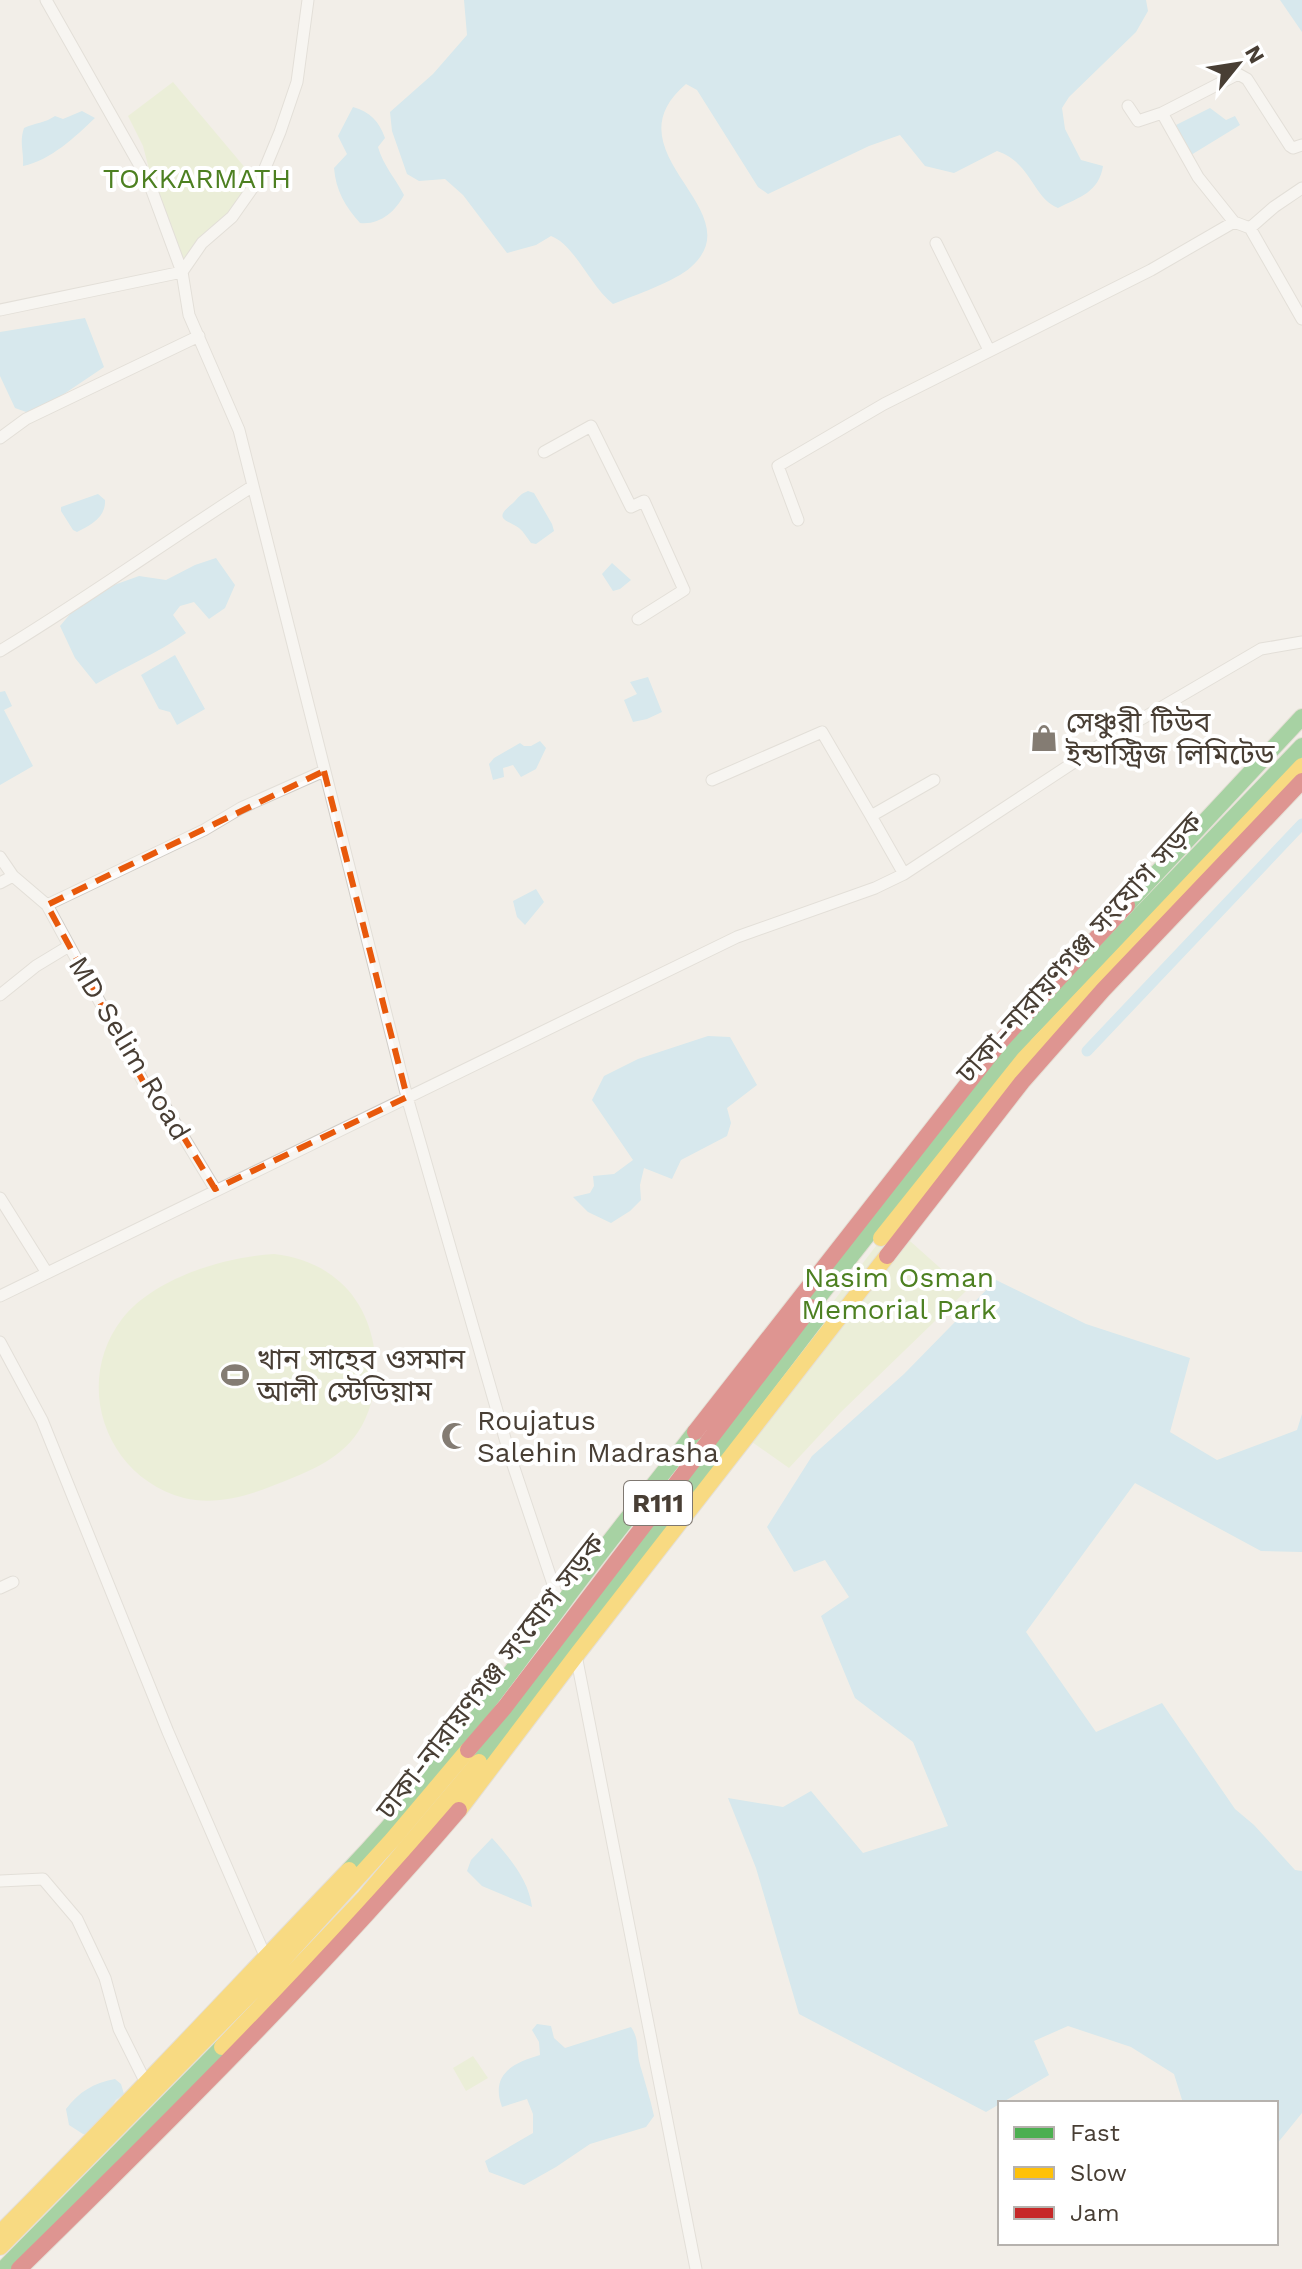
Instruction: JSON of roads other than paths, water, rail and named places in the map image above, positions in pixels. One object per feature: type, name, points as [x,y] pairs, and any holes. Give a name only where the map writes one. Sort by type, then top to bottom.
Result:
[{"type":"main road","points":[[0,2233],[149,2088],[266,1958],[384,1834],[452,1751],[560,1606],[1001,1041],[1302,717]]},
{"type":"main road","name":"ঢাকা-নারায়ণগঞ্জ সংযোগ সড়ক","points":[[0,2247],[149,2088],[269,1975],[392,1840],[505,1707],[758,1375],[1025,1035],[1302,746]]},
{"type":"main road","name":"ঢাকা-নারায়ণগঞ্জ সংযোগ সড়ক","points":[[3,2269],[277,1992],[365,1897],[574,1648],[823,1311],[1011,1074],[1302,766]]},
{"type":"main road","points":[[19,2269],[180,2111],[402,1877],[463,1806],[574,1648],[1022,1082],[1103,990],[1302,781]]},
{"type":"street","points":[[46,0],[148,180],[182,272],[189,315],[239,430],[407,1097],[510,1456],[567,1624]]},
{"type":"street","points":[[0,310],[182,272],[202,243],[232,217],[263,173],[297,82],[308,0]]},
{"type":"street","points":[[1128,106],[1138,121],[1162,113],[1238,74],[1247,79],[1290,146],[1302,145]]},
{"type":"street","points":[[1162,113],[1198,177],[1234,222],[1250,228],[1302,319]]},
{"type":"street","points":[[1250,228],[1302,188]]},
{"type":"street","points":[[798,520],[778,466],[884,404],[1151,270],[1234,222]]},
{"type":"street","points":[[936,243],[989,350]]},
{"type":"street","points":[[0,438],[26,419],[199,336]]},
{"type":"street","points":[[544,452],[591,426],[631,507],[644,501],[684,590],[638,619]]},
{"type":"street","points":[[0,651],[66,611],[253,486]]},
{"type":"street","points":[[0,1296],[737,937],[875,888],[904,874],[1153,712],[1261,649],[1302,642]]},
{"type":"street","points":[[712,780],[822,732],[904,874]]},
{"type":"street","points":[[0,857],[13,876],[47,905],[204,830],[241,808],[324,771]]},
{"type":"street","points":[[871,816],[934,780]]},
{"type":"street","points":[[0,883],[13,876]]},
{"type":"street","name":"MD Selim Road","points":[[47,905],[145,1085],[154,1088],[215,1189]]},
{"type":"street","points":[[0,995],[36,966],[69,946]]},
{"type":"street","points":[[0,1198],[47,1273]]},
{"type":"street","points":[[0,1342],[42,1420],[168,1732],[266,1958]]},
{"type":"street","points":[[0,1588],[13,1582]]},
{"type":"street","points":[[574,1648],[696,2269]]},
{"type":"street","points":[[0,1881],[43,1879],[77,1919],[105,1978],[119,2029],[149,2088]]},
{"type":"water","points":[[464,0],[1146,0],[1148,11],[1136,32],[1069,97],[1062,108],[1065,129],[1081,160],[1103,166],[1093,188],[1058,208],[1042,196],[1025,171],[1009,156],[997,151],[954,173],[925,166],[900,135],[869,146],[768,194],[758,187],[697,90],[686,84],[666,109],[662,134],[669,157],[706,224],[706,246],[691,267],[675,278],[613,304],[560,241],[551,236],[536,245],[507,253],[463,195],[445,179],[419,181],[407,174],[392,131],[390,112],[433,74],[467,35]]},
{"type":"water","points":[[1280,0],[1302,0],[1302,32]]},
{"type":"water","points":[[353,107],[369,115],[380,127],[385,138],[378,147],[380,154],[404,195],[386,216],[374,222],[360,223],[339,191],[334,168],[347,154],[338,136]]},
{"type":"water","points":[[1210,108],[1226,120],[1235,116],[1240,125],[1191,155],[1176,125]]},
{"type":"water","points":[[82,111],[95,118],[53,153],[23,166],[24,128],[55,116],[63,119]]},
{"type":"water","points":[[85,318],[104,367],[29,413],[15,408],[0,376],[0,332]]},
{"type":"water","points":[[528,491],[534,493],[554,531],[536,544],[531,543],[521,530],[502,516]]},
{"type":"water","points":[[98,494],[105,500],[100,516],[77,532],[73,530],[61,507]]},
{"type":"water","points":[[216,558],[235,585],[225,608],[209,619],[194,602],[180,606],[173,615],[186,633],[96,684],[75,658],[60,626],[76,607],[103,589],[139,576],[166,580]]},
{"type":"water","points":[[612,563],[631,580],[613,591],[602,574]]},
{"type":"water","points":[[175,655],[205,709],[177,725],[170,712],[159,709],[141,675]]},
{"type":"water","points":[[648,677],[662,712],[633,722],[624,700],[637,694],[630,682]]},
{"type":"water","points":[[5,691],[12,706],[4,710],[33,766],[0,785],[0,692]]},
{"type":"water","points":[[540,741],[546,748],[536,769],[521,777],[513,765],[503,768],[504,777],[493,780],[489,764],[494,758],[520,743],[531,746]]},
{"type":"water","points":[[536,889],[544,902],[525,925],[517,917],[513,901]]},
{"type":"water","points":[[708,1036],[730,1037],[757,1085],[727,1108],[731,1123],[727,1136],[681,1160],[672,1179],[644,1168],[641,1200],[611,1223],[588,1212],[573,1197],[590,1193],[594,1186],[593,1176],[614,1174],[633,1160],[592,1100],[604,1076],[638,1059]]},
{"type":"water","points":[[996,1280],[1086,1324],[1190,1358],[1170,1432],[1217,1460],[1297,1430],[1302,1414],[1302,1552],[1261,1551],[1135,1483],[1026,1632],[1096,1732],[1162,1703],[1235,1809],[1295,1870],[1302,1871],[1302,2113],[1278,2143],[1278,2101],[1182,2101],[1174,2074],[1131,2047],[1068,2026],[1034,2041],[1049,2075],[1005,2101],[998,2101],[998,2105],[986,2112],[799,2014],[756,1868],[728,1798],[783,1807],[811,1791],[863,1853],[948,1826],[913,1742],[855,1698],[821,1616],[849,1597],[825,1560],[794,1572],[767,1527],[812,1456],[904,1374]]},
{"type":"water","points":[[492,1838],[523,1878],[532,1907],[482,1886],[467,1871],[471,1860]]},
{"type":"water","points":[[537,2024],[551,2026],[554,2038],[565,2048],[631,2027],[636,2036],[640,2065],[654,2116],[646,2127],[590,2144],[524,2185],[489,2172],[485,2161],[533,2133],[533,2114],[527,2099],[502,2107],[499,2086],[513,2066],[540,2055],[539,2042],[532,2030]]},
{"type":"water","points":[[115,2079],[121,2084],[124,2094],[116,2100],[93,2134],[83,2134],[69,2125],[66,2109],[76,2098],[93,2086]]},
{"type":"waterway","points":[[1087,1051],[1302,824]]},
{"type":"place","name":"সেঞ্চুরী টিউব ইন্ডাস্ট্রিজ লিমিটেড","points":[[1044,738]]},
{"type":"place","name":"খান সাহেব ওসমান আলী স্টেডিয়াম","points":[[235,1375]]},
{"type":"place","name":"Roujatus Salehin Madrasha","points":[[455,1436]]},
{"type":"park label","name":"TOKKARMATH","points":[[197,178]]},
{"type":"park label","name":"Nasim Osman Memorial Park","points":[[899,1293]]}]
